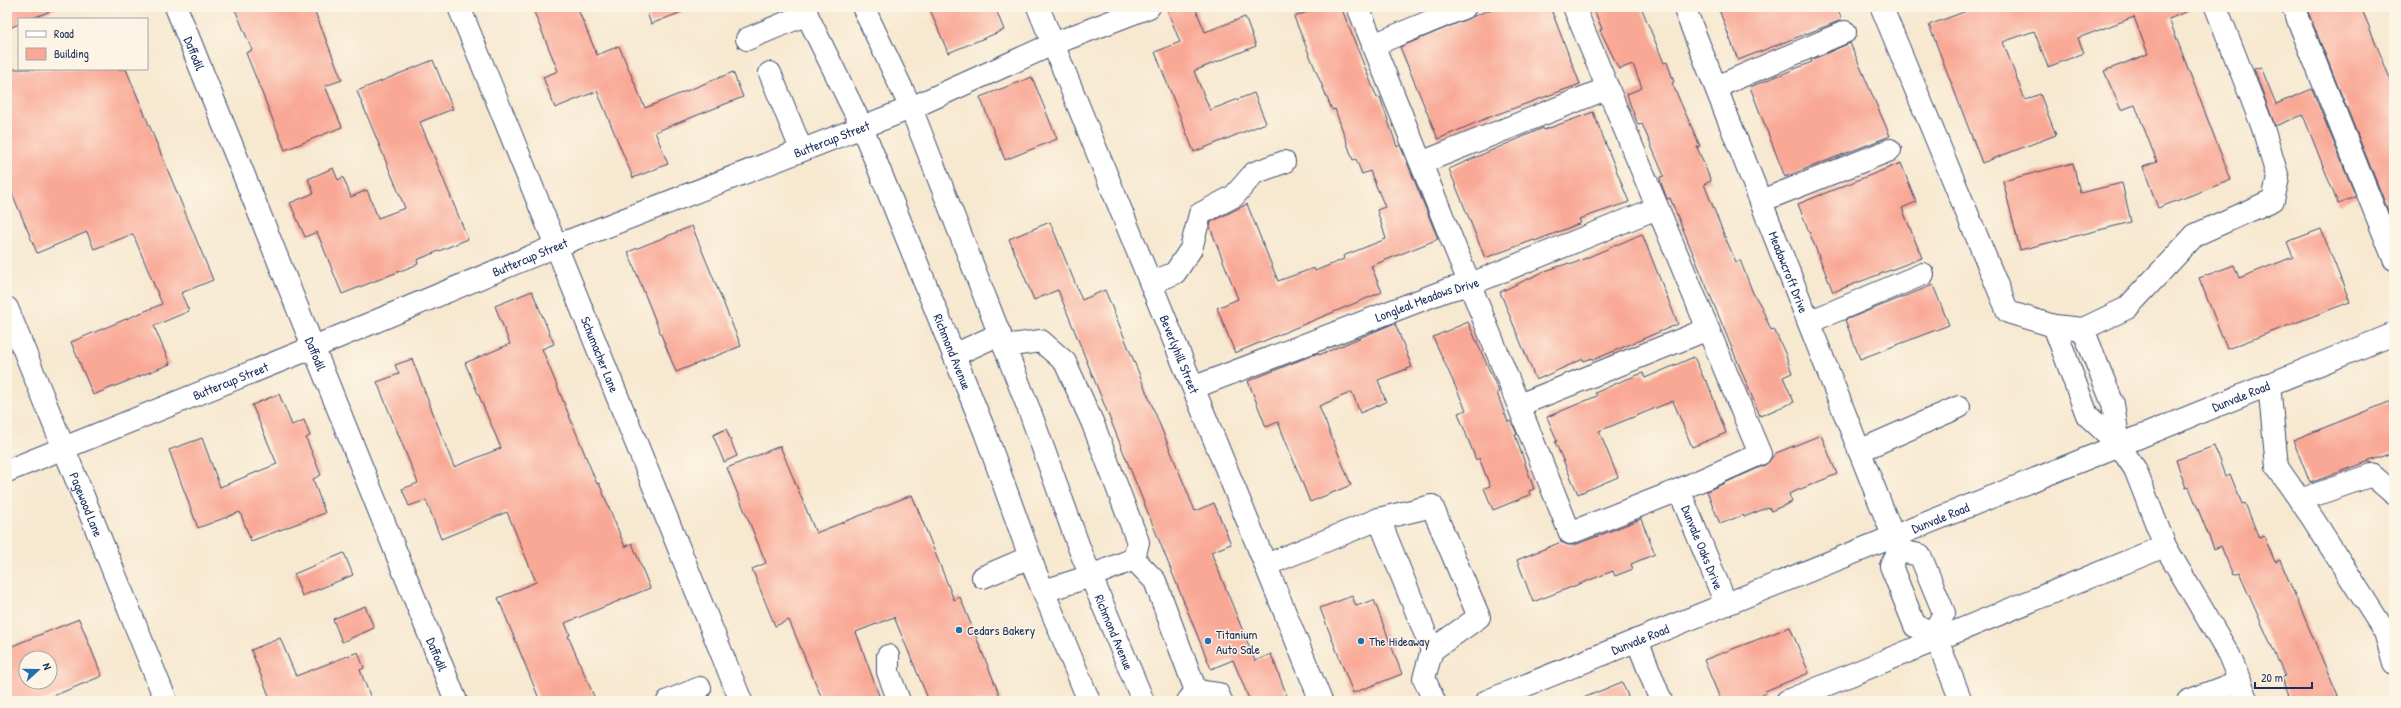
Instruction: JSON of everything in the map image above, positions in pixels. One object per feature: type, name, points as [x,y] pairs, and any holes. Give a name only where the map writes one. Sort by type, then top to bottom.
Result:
[{"type":"street","name":"Daffodil","points":[[176,7],[456,701]]},
{"type":"street","name":"Schumacher Lane","points":[[459,7],[741,701]]},
{"type":"street","name":"Richmond Avenue","points":[[863,7],[911,108],[1002,340],[1091,576],[1143,701]]},
{"type":"street","name":"Buttercup Street","points":[[7,471],[314,347],[556,246],[911,108],[1053,44],[1149,7]]},
{"type":"street","points":[[1358,7],[1471,284],[1570,533],[1679,490],[1760,454],[1574,7]]},
{"type":"street","points":[[1373,45],[1465,7]]},
{"type":"street","name":"Meadowcroft Drive","points":[[1684,7],[1896,544]]},
{"type":"street","points":[[1883,7],[1998,292],[2008,312],[2054,326],[2083,329],[2127,308],[2195,235],[2273,200],[2278,178],[2267,140],[2216,7]]},
{"type":"street","points":[[2293,7],[2394,259]]},
{"type":"street","name":"Beverlyhill Street","points":[[1044,9],[1053,44],[1195,387],[1321,701]]},
{"type":"street","name":"Richmond Avenue","points":[[805,10],[862,127],[985,432],[1030,557],[1089,701]]},
{"type":"street","points":[[747,39],[805,10]]},
{"type":"street","points":[[1716,87],[1845,32]]},
{"type":"street","points":[[770,73],[801,150]]},
{"type":"street","points":[[1421,163],[1608,88]]},
{"type":"street","points":[[1761,201],[1890,150]]},
{"type":"street","points":[[1151,283],[1175,273],[1191,249],[1200,214],[1234,196],[1254,173],[1284,162]]},
{"type":"street","name":"Longleal Meadows Drive","points":[[1195,387],[1447,290],[1471,284],[1657,208]]},
{"type":"street","points":[[1809,322],[1923,274]]},
{"type":"street","name":"Pagewood Lane","points":[[7,308],[166,701]]},
{"type":"street","points":[[2054,326],[2087,415],[2119,445],[2135,469],[2165,546],[2229,655],[2248,701]]},
{"type":"street","points":[[1519,405],[1708,329]]},
{"type":"street","points":[[2083,329],[2113,404],[2119,445]]},
{"type":"street","name":"Dunvale Road","points":[[1487,701],[1530,693],[1637,640],[1726,604],[1896,544],[2119,445],[2394,334]]},
{"type":"street","points":[[954,355],[1002,340],[1041,341],[1065,362],[1093,424],[1138,542],[1134,559]]},
{"type":"street","points":[[2268,384],[2277,467],[2390,631],[2394,664]]},
{"type":"street","points":[[1860,451],[1959,407]]},
{"type":"street","points":[[2300,500],[2372,475],[2394,494]]},
{"type":"street","name":"Dunvale Oaks Drive","points":[[1679,490],[1726,604]]},
{"type":"street","points":[[1266,565],[1379,519],[1432,506],[1479,617],[1432,650]]},
{"type":"street","points":[[1379,519],[1432,650],[1424,678],[1434,701]]},
{"type":"street","points":[[1936,637],[1915,626],[1891,566],[1896,544],[1920,555],[1944,613],[1936,637],[1961,701]]},
{"type":"street","points":[[1787,701],[1936,637],[2165,546]]},
{"type":"street","points":[[983,578],[1030,557]]},
{"type":"street","points":[[1044,591],[1091,576],[1134,559]]},
{"type":"street","points":[[1134,559],[1155,581],[1192,696],[1218,694],[1221,701]]},
{"type":"street","points":[[1637,640],[1661,701]]},
{"type":"street","points":[[888,656],[888,672],[899,701]]},
{"type":"street","points":[[2188,701],[2240,681]]},
{"type":"street","points":[[668,701],[700,688]]},
{"type":"building","points":[[7,7],[60,7],[33,18],[18,18],[18,24],[7,29]]},
{"type":"building","points":[[234,7],[313,7],[342,80],[325,86],[342,127],[285,150],[246,53],[252,50]]},
{"type":"building","points":[[532,7],[577,7],[597,55],[619,46],[645,108],[733,72],[743,97],[655,132],[668,164],[633,178],[597,91],[555,108],[543,77],[558,71]]},
{"type":"building","points":[[645,7],[691,7],[692,8],[651,24]]},
{"type":"building","points":[[929,7],[995,7],[1004,30],[948,53]]},
{"type":"building","points":[[1166,7],[1195,7],[1205,32],[1245,17],[1256,46],[1194,71],[1210,110],[1254,93],[1266,123],[1194,152],[1155,52],[1180,42]]},
{"type":"building","points":[[1320,7],[1341,7],[1377,98],[1380,97],[1397,147],[1400,145],[1438,239],[1371,266],[1382,292],[1235,353],[1217,308],[1238,299],[1210,227],[1211,222],[1247,204],[1278,281],[1314,268],[1315,271],[1344,259],[1343,256],[1386,239],[1377,210],[1385,207],[1370,171],[1362,174],[1356,159],[1353,160],[1335,109],[1332,110],[1294,17]]},
{"type":"building","points":[[1496,7],[1550,7],[1580,84],[1487,118],[1438,139],[1400,47]]},
{"type":"building","points":[[1593,7],[1641,7],[1664,63],[1667,62],[1674,82],[1672,83],[1700,146],[1697,147],[1711,181],[1704,184],[1725,237],[1736,262],[1740,260],[1753,293],[1761,306],[1771,330],[1774,329],[1785,353],[1792,373],[1783,377],[1794,402],[1760,416],[1670,198],[1667,199],[1660,177],[1664,176],[1642,124],[1638,125],[1630,104],[1627,94],[1642,88],[1633,64],[1619,69],[1600,30],[1602,29]]},
{"type":"building","points":[[1718,7],[1837,7],[1842,20],[1738,60]]},
{"type":"building","points":[[1977,7],[2197,7],[2169,19],[2231,180],[2158,208],[2143,167],[2157,162],[2135,105],[2121,110],[2104,71],[2148,54],[2134,17],[2078,38],[2084,53],[2048,67],[2034,31],[2003,42],[2025,100],[2040,94],[2056,135],[1982,163],[1929,25]]},
{"type":"building","points":[[2306,7],[2361,7],[2394,88],[2394,225]]},
{"type":"building","points":[[1850,43],[1890,136],[1785,177],[1750,87],[1812,62],[1811,60]]},
{"type":"building","points":[[433,60],[453,109],[420,122],[468,239],[417,260],[418,264],[342,294],[317,232],[305,237],[290,203],[314,193],[308,179],[333,168],[338,180],[343,177],[351,197],[367,190],[378,218],[405,208],[357,91]]},
{"type":"building","points":[[2261,67],[2276,104],[2312,89],[2356,197],[2338,204],[2303,115],[2275,126],[2254,69]]},
{"type":"building","points":[[7,69],[126,70],[213,280],[181,293],[189,311],[154,326],[170,364],[93,395],[71,342],[162,304],[133,234],[94,249],[87,232],[37,253],[7,181]]},
{"type":"building","points":[[1032,77],[1057,139],[1005,160],[980,97]]},
{"type":"building","points":[[1593,112],[1629,202],[1579,219],[1581,223],[1535,241],[1534,240],[1485,258],[1449,169],[1543,128],[1544,130]]},
{"type":"building","points":[[1901,163],[1916,202],[1902,208],[1922,258],[1833,292],[1798,204]]},
{"type":"building","points":[[2073,163],[2080,193],[2122,183],[2131,222],[2020,250],[2003,181]]},
{"type":"building","points":[[1050,222],[1082,300],[1105,290],[1195,511],[1214,503],[1231,544],[1211,552],[1255,661],[1271,654],[1289,701],[1250,701],[1233,660],[1211,669],[1058,290],[1034,300],[1009,239]]},
{"type":"building","points":[[692,226],[741,346],[676,372],[628,252]]},
{"type":"building","points":[[2321,229],[2350,302],[2227,349],[2199,278],[2234,265],[2239,278],[2293,257],[2287,242]]},
{"type":"building","points":[[1642,234],[1678,324],[1593,360],[1592,358],[1584,361],[1583,359],[1536,380],[1500,292],[1545,271],[1569,263],[1570,265]]},
{"type":"building","points":[[1933,285],[1949,325],[1860,359],[1845,320]]},
{"type":"building","points":[[532,291],[554,344],[542,349],[597,484],[599,483],[625,547],[632,543],[650,588],[565,623],[570,635],[568,636],[596,701],[540,701],[498,598],[536,582],[507,512],[441,539],[426,500],[409,506],[402,489],[418,483],[377,382],[399,374],[395,365],[412,359],[454,467],[501,448],[465,363],[510,344],[495,306]]},
{"type":"building","points":[[1468,322],[1499,392],[1497,393],[1508,422],[1511,421],[1517,434],[1515,435],[1534,489],[1529,491],[1530,495],[1493,510],[1484,488],[1490,486],[1479,458],[1476,460],[1458,413],[1466,410],[1433,337]]},
{"type":"building","points":[[1395,323],[1412,367],[1378,380],[1386,402],[1360,413],[1352,392],[1319,406],[1351,485],[1310,502],[1278,422],[1266,427],[1248,381],[1318,353],[1319,355]]},
{"type":"building","points":[[1694,357],[1705,381],[1707,381],[1726,433],[1692,447],[1673,401],[1599,431],[1618,477],[1578,494],[1555,442],[1557,441],[1547,417],[1597,396],[1595,393],[1622,381],[1643,373],[1645,378]]},
{"type":"building","points":[[279,394],[292,425],[304,420],[310,436],[306,438],[321,475],[313,479],[325,513],[251,541],[240,512],[198,528],[169,450],[202,438],[220,487],[277,464],[252,405]]},
{"type":"building","points":[[2394,400],[2394,452],[2310,483],[2293,440]]},
{"type":"building","points":[[726,429],[737,456],[724,462],[713,435]]},
{"type":"building","points":[[1821,435],[1837,474],[1789,494],[1792,502],[1771,511],[1769,507],[1744,517],[1743,515],[1720,524],[1707,491],[1765,465],[1776,453]]},
{"type":"building","points":[[780,446],[816,533],[912,495],[954,600],[960,597],[1002,701],[929,701],[894,617],[856,632],[881,701],[823,701],[789,620],[775,626],[752,569],[766,563],[727,468]]},
{"type":"building","points":[[2214,446],[2225,476],[2230,474],[2242,504],[2245,503],[2259,538],[2264,536],[2275,562],[2280,560],[2340,701],[2291,701],[2282,678],[2285,676],[2239,573],[2233,575],[2221,546],[2214,549],[2189,487],[2186,488],[2176,460]]},
{"type":"building","points":[[1641,519],[1655,554],[1631,564],[1633,569],[1615,576],[1613,571],[1533,602],[1517,560],[1561,542],[1568,545],[1575,545]]},
{"type":"building","points":[[344,553],[353,575],[302,596],[294,574]]},
{"type":"building","name":"The Hideaway","points":[[1352,596],[1356,606],[1374,600],[1402,674],[1353,693],[1320,608]]},
{"type":"building","points":[[365,606],[374,628],[342,642],[333,619]]},
{"type":"building","points":[[79,619],[102,676],[41,701],[7,701],[7,648]]},
{"type":"building","points":[[1790,627],[1809,673],[1765,691],[1766,693],[1747,701],[1721,701],[1704,660]]},
{"type":"building","points":[[280,638],[296,676],[358,652],[364,668],[360,670],[372,701],[271,701],[251,650]]},
{"type":"building","points":[[1622,682],[1630,701],[1576,701]]},
{"type":"place","name":"Cedars Bakery","points":[[959,630]]},
{"type":"place","name":"Titanium Auto Sale","points":[[1208,641]]},
{"type":"place","name":"The Hideaway","points":[[1361,641]]}]
